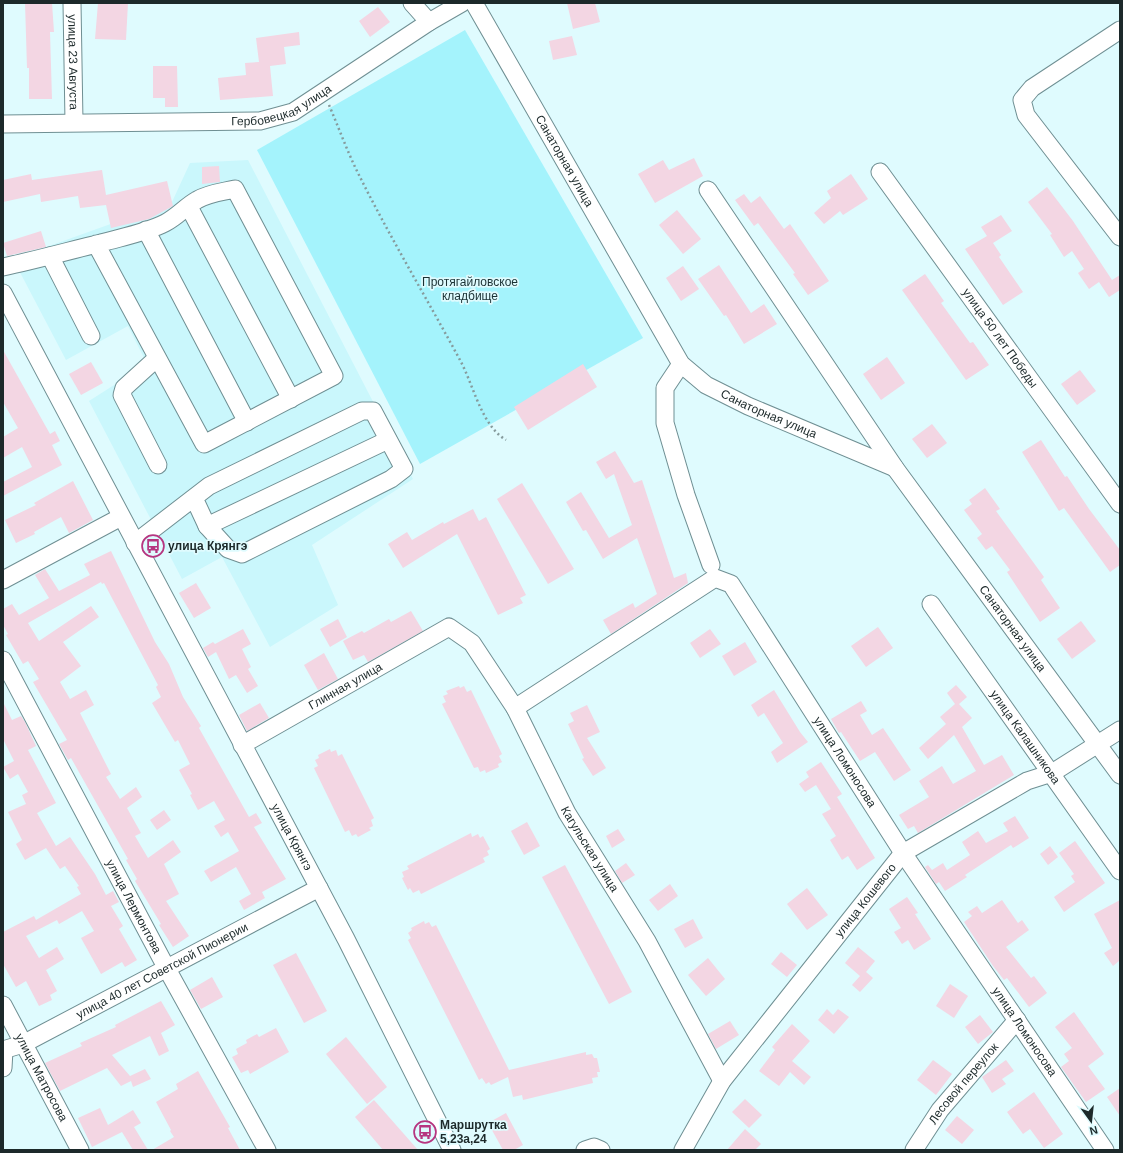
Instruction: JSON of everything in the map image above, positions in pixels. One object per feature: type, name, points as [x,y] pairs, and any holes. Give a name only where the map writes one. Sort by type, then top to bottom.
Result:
[{"type":"street","name":"улица 23 Августа","points":[[72,3],[74,122]]},
{"type":"street","points":[[412,3],[429,22]]},
{"type":"street","name":"Гербовецкая улица","points":[[3,124],[260,121],[293,112],[429,22],[462,3]]},
{"type":"street","name":"Санаторная улица","points":[[474,3],[681,364],[706,385],[748,406],[895,468],[1120,775]]},
{"type":"street","points":[[1120,30],[1032,88],[1022,100],[1026,115],[1120,237]]},
{"type":"street","name":"улица 50 лет Победы","points":[[880,172],[1120,504]]},
{"type":"street","points":[[3,267],[146,230],[165,223],[190,207],[196,201],[213,193],[235,189],[334,376],[204,444],[96,244]]},
{"type":"street","points":[[708,190],[895,468]]},
{"type":"street","points":[[190,207],[291,399]]},
{"type":"street","points":[[146,230],[247,422]]},
{"type":"street","points":[[50,256],[91,336]]},
{"type":"street","name":"улица Крянгэ","points":[[3,293],[8,315],[122,517],[319,888],[452,1150]]},
{"type":"street","points":[[157,358],[124,388],[122,395],[158,465]]},
{"type":"street","points":[[681,364],[665,388],[665,423],[686,495],[711,565]]},
{"type":"street","points":[[135,543],[209,486],[362,411],[373,411],[404,469],[391,479],[242,554],[228,549],[207,526],[194,498]]},
{"type":"street","points":[[207,526],[388,440]]},
{"type":"street","points":[[3,580],[122,517]]},
{"type":"street","name":"улица Ломоносова","points":[[515,708],[715,578],[731,584],[904,853],[1105,1150]]},
{"type":"street","name":"улица Калашникова","points":[[931,604],[1120,871]]},
{"type":"street","name":"Глинная улица","points":[[242,745],[449,627]]},
{"type":"street","name":"Кагульская улица","points":[[449,627],[472,643],[515,708],[567,813],[647,941],[722,1081]]},
{"type":"street","name":"улица Лермонтова","points":[[3,660],[167,969],[267,1150]]},
{"type":"street","name":"улица Кошевого","points":[[683,1150],[722,1081],[904,853],[1027,781],[1052,773],[1120,730]]},
{"type":"street","name":"улица 40 лет Советской Пионерии","points":[[3,1050],[23,1044],[319,888]]},
{"type":"street","name":"улица Матросова","points":[[3,1006],[80,1150]]},
{"type":"street","name":"Лесовой переулок","points":[[914,1150],[940,1110],[1017,1020]]},
{"type":"street","points":[[3,1050],[3,1068]]},
{"type":"street","points":[[585,1150],[594,1148],[601,1150]]},
{"type":"path","points":[[324,92],[356,168],[422,293],[461,362],[484,414],[498,435],[506,440]]},
{"type":"shaded area","points":[[248,160],[413,479],[312,545],[338,605],[270,647],[222,557],[182,579],[89,401],[147,364],[128,326],[66,360],[13,259],[172,202],[190,163]]},
{"type":"green space","name":"Протягайловское кладбище","points":[[465,30],[643,338],[420,464],[257,150]]},
{"type":"building","points":[[25,3],[52,3],[54,32],[50,32],[52,99],[29,99],[29,68],[27,68]]},
{"type":"building","points":[[98,3],[128,3],[126,40],[95,39]]},
{"type":"building","points":[[567,3],[595,3],[600,22],[573,29]]},
{"type":"building","points":[[378,7],[390,22],[370,37],[359,21]]},
{"type":"building","points":[[299,32],[300,45],[284,47],[286,64],[270,66],[273,96],[220,100],[218,78],[246,75],[245,63],[259,62],[256,38]]},
{"type":"building","points":[[572,36],[577,55],[553,60],[549,41]]},
{"type":"building","points":[[153,66],[177,66],[178,107],[165,107],[165,98],[153,98]]},
{"type":"building","points":[[694,158],[703,176],[655,203],[638,174],[663,160],[669,170]]},
{"type":"building","points":[[219,166],[220,182],[202,184],[202,167]]},
{"type":"building","points":[[102,170],[106,195],[167,181],[173,206],[149,219],[111,228],[106,205],[80,208],[78,196],[41,202],[40,194],[3,202],[3,180],[31,174],[32,180]]},
{"type":"building","points":[[851,174],[868,199],[843,215],[840,211],[824,224],[814,213],[831,198],[827,191]]},
{"type":"building","points":[[1047,187],[1073,221],[1112,280],[1120,275],[1120,290],[1109,297],[1099,282],[1089,289],[1078,273],[1084,269],[1072,251],[1064,257],[1050,235],[1052,234],[1028,202]]},
{"type":"building","points":[[744,194],[751,203],[760,196],[784,229],[790,224],[829,281],[808,295],[793,274],[795,273],[758,223],[754,226],[735,200]]},
{"type":"building","points":[[677,210],[701,239],[683,254],[659,225]]},
{"type":"building","points":[[1001,215],[1012,231],[993,243],[1001,255],[999,257],[1023,292],[1003,305],[965,249],[987,236],[981,227]]},
{"type":"building","points":[[41,231],[46,247],[7,256],[3,243]]},
{"type":"building","points":[[719,265],[751,313],[764,304],[777,324],[744,344],[726,315],[724,316],[698,279]]},
{"type":"building","points":[[683,266],[699,289],[681,301],[666,278]]},
{"type":"building","points":[[925,274],[944,301],[941,303],[970,343],[973,342],[989,365],[966,380],[902,290]]},
{"type":"building","points":[[3,350],[50,434],[55,431],[60,441],[52,445],[62,465],[3,496],[3,482],[32,467],[22,447],[3,458],[3,437],[18,428],[3,402]]},
{"type":"building","points":[[887,357],[905,383],[881,400],[863,374]]},
{"type":"building","points":[[91,362],[103,383],[81,395],[69,374]]},
{"type":"building","points":[[583,364],[597,387],[528,430],[514,407]]},
{"type":"building","points":[[1080,370],[1096,391],[1077,405],[1061,384]]},
{"type":"building","points":[[932,424],[947,443],[927,458],[912,439]]},
{"type":"building","points":[[1041,440],[1065,477],[1067,476],[1089,509],[1120,550],[1120,565],[1110,572],[1064,508],[1059,511],[1022,452]]},
{"type":"building","points":[[615,451],[634,483],[642,480],[674,578],[686,573],[688,583],[611,634],[603,620],[633,603],[635,608],[657,594],[637,538],[603,559],[586,530],[583,531],[566,502],[581,492],[609,538],[632,525],[614,474],[606,479],[596,462]]},
{"type":"building","points":[[73,481],[93,520],[69,533],[61,517],[34,532],[35,534],[16,543],[5,520],[36,505],[34,503]]},
{"type":"building","points":[[522,483],[574,569],[548,584],[497,499]]},
{"type":"building","points":[[985,488],[1000,509],[996,511],[1044,577],[1041,580],[1060,608],[1040,622],[1007,572],[1010,570],[992,546],[986,550],[977,538],[982,534],[964,510],[972,504],[969,500]]},
{"type":"building","points":[[473,509],[479,521],[486,517],[526,595],[520,598],[523,603],[498,615],[457,534],[403,568],[388,544],[407,532],[412,540],[443,522],[444,524]]},
{"type":"building","points":[[111,551],[155,642],[169,664],[183,697],[201,726],[199,728],[249,817],[256,813],[262,823],[254,827],[286,879],[262,892],[265,898],[244,910],[239,901],[251,894],[236,867],[211,882],[204,871],[239,851],[228,832],[221,837],[214,826],[225,820],[214,801],[198,810],[190,795],[192,794],[179,770],[190,764],[178,740],[175,742],[152,703],[161,697],[156,687],[158,685],[104,583],[102,584],[101,582],[28,623],[39,641],[91,606],[99,617],[63,642],[81,666],[60,682],[70,699],[86,690],[94,705],[80,713],[111,774],[106,777],[120,799],[136,787],[142,797],[127,808],[141,833],[135,836],[148,858],[173,840],[181,852],[164,864],[179,894],[166,901],[189,936],[173,947],[135,881],[137,879],[126,860],[128,859],[71,758],[68,760],[59,744],[67,740],[33,682],[39,679],[28,661],[23,664],[6,635],[8,634],[3,625],[3,609],[12,604],[19,615],[49,598],[35,575],[45,569],[59,591],[90,575],[84,564]]},
{"type":"building","points":[[196,583],[211,608],[194,618],[179,593]]},
{"type":"building","points":[[411,611],[423,631],[368,662],[364,655],[353,660],[343,641],[362,631],[364,633],[389,619],[391,622]]},
{"type":"building","points":[[338,619],[347,637],[330,647],[320,629]]},
{"type":"building","points":[[1081,621],[1096,641],[1072,659],[1057,639]]},
{"type":"building","points":[[878,627],[893,648],[866,667],[851,646]]},
{"type":"building","points":[[243,629],[251,644],[242,649],[251,667],[248,669],[258,686],[247,693],[236,675],[229,679],[216,652],[208,657],[203,648],[213,642],[215,644]]},
{"type":"building","points":[[710,629],[721,644],[700,658],[690,643]]},
{"type":"building","points":[[745,642],[757,662],[734,676],[722,656]]},
{"type":"building","points":[[324,653],[338,679],[318,690],[304,665]]},
{"type":"building","points":[[956,685],[967,697],[959,704],[972,718],[962,727],[984,765],[1002,755],[1014,775],[918,833],[914,826],[908,829],[899,815],[929,797],[919,781],[942,766],[953,784],[976,771],[954,735],[928,759],[919,748],[946,724],[940,717],[955,704],[947,693]]},
{"type":"building","points":[[459,686],[460,688],[464,686],[467,692],[471,690],[502,754],[499,756],[502,762],[498,764],[499,767],[486,773],[485,770],[480,772],[478,767],[474,768],[442,704],[446,702],[443,696],[448,694],[446,691]]},
{"type":"building","points":[[774,690],[800,732],[808,742],[777,763],[771,752],[783,743],[764,713],[758,717],[751,705]]},
{"type":"building","points":[[861,701],[867,711],[860,715],[872,735],[883,728],[911,770],[894,781],[875,752],[860,761],[841,732],[839,733],[831,719]]},
{"type":"building","points":[[3,702],[12,720],[21,716],[25,722],[36,746],[28,750],[56,803],[37,813],[56,846],[70,837],[95,874],[106,895],[113,891],[119,902],[111,906],[123,926],[119,929],[137,960],[125,967],[122,962],[101,974],[81,938],[94,931],[82,911],[59,924],[57,920],[26,936],[39,958],[57,947],[64,959],[46,970],[57,991],[50,995],[52,1000],[39,1006],[26,981],[16,987],[3,964],[3,932],[34,916],[36,920],[81,894],[77,887],[79,886],[65,866],[60,869],[46,848],[25,860],[16,844],[22,840],[8,812],[26,804],[22,795],[28,792],[18,774],[10,779],[3,767],[14,761],[3,739]]},
{"type":"building","points":[[260,703],[269,718],[247,731],[239,715]]},
{"type":"building","points":[[587,705],[600,732],[587,738],[606,768],[593,776],[582,759],[584,758],[568,724],[574,721],[570,713]]},
{"type":"building","points":[[330,749],[331,752],[336,750],[338,756],[342,754],[374,818],[371,820],[373,826],[369,828],[371,830],[358,837],[356,834],[352,836],[349,830],[345,832],[314,768],[318,766],[315,760],[319,758],[318,755]]},
{"type":"building","points":[[821,762],[842,794],[837,797],[875,858],[857,870],[848,856],[842,860],[830,840],[836,836],[822,814],[831,809],[816,785],[805,792],[799,784],[809,777],[806,772]]},
{"type":"building","points":[[164,810],[171,820],[157,830],[150,820]]},
{"type":"building","points":[[1015,816],[1029,838],[1013,848],[1011,845],[965,875],[967,877],[945,891],[939,882],[936,884],[925,867],[928,865],[932,870],[943,863],[947,870],[970,855],[962,842],[978,831],[986,843],[1008,831],[1003,823]]},
{"type":"building","points":[[527,822],[540,846],[524,855],[511,831]]},
{"type":"building","points":[[618,829],[625,840],[612,848],[606,836]]},
{"type":"building","points":[[471,833],[472,837],[478,834],[480,838],[483,836],[490,849],[487,851],[489,855],[483,858],[485,862],[421,894],[419,890],[413,893],[410,888],[408,890],[402,878],[404,877],[402,872],[409,869],[407,866]]},
{"type":"building","points":[[1075,841],[1105,883],[1064,912],[1054,897],[1075,882],[1071,876],[1074,874],[1059,853]]},
{"type":"building","points":[[1050,846],[1058,857],[1048,865],[1040,854]]},
{"type":"building","points":[[626,863],[635,875],[622,883],[615,871]]},
{"type":"building","points":[[565,865],[632,992],[609,1004],[542,877]]},
{"type":"building","points":[[670,884],[678,896],[658,911],[649,900]]},
{"type":"building","points":[[807,888],[828,915],[807,930],[787,904]]},
{"type":"building","points":[[907,897],[918,913],[915,914],[931,939],[914,950],[908,940],[902,944],[894,932],[901,928],[889,909]]},
{"type":"building","points":[[1002,900],[1018,923],[1022,920],[1029,930],[1006,947],[1031,978],[1034,976],[1047,993],[1029,1007],[1007,978],[1004,980],[993,966],[964,922],[972,916],[968,912],[977,906],[982,913]]},
{"type":"building","points":[[1120,900],[1120,963],[1119,961],[1113,966],[1104,953],[1112,948],[1094,914]]},
{"type":"building","points":[[693,919],[703,938],[685,948],[674,929]]},
{"type":"building","points":[[424,921],[425,924],[429,922],[432,927],[436,925],[509,1070],[586,1052],[586,1055],[592,1054],[594,1058],[597,1058],[600,1072],[597,1072],[598,1077],[592,1078],[593,1083],[523,1100],[522,1095],[513,1097],[508,1077],[491,1085],[489,1082],[486,1084],[482,1078],[479,1080],[408,940],[411,938],[408,933],[412,930],[411,928]]},
{"type":"building","points":[[858,947],[875,961],[866,972],[873,978],[860,992],[852,985],[860,976],[845,963]]},
{"type":"building","points":[[781,952],[797,965],[787,977],[771,964]]},
{"type":"building","points":[[296,953],[327,1011],[304,1023],[273,965]]},
{"type":"building","points":[[708,958],[725,979],[706,996],[688,975]]},
{"type":"building","points":[[212,977],[223,997],[201,1009],[190,990]]},
{"type":"building","points":[[950,984],[968,996],[954,1018],[936,1006]]},
{"type":"building","points":[[161,1001],[175,1025],[161,1033],[169,1051],[159,1056],[150,1036],[112,1055],[130,1076],[145,1069],[151,1079],[133,1087],[131,1081],[121,1086],[107,1068],[60,1091],[45,1063],[82,1046],[80,1043],[116,1027],[115,1025]]},
{"type":"building","points":[[827,1009],[833,1015],[838,1009],[849,1017],[834,1034],[818,1020]]},
{"type":"building","points":[[1074,1012],[1104,1054],[1088,1066],[1105,1089],[1086,1102],[1061,1067],[1069,1061],[1064,1054],[1072,1048],[1055,1027]]},
{"type":"building","points":[[980,1015],[993,1032],[978,1044],[965,1027]]},
{"type":"building","points":[[730,1021],[739,1035],[716,1049],[708,1034]]},
{"type":"building","points":[[792,1024],[810,1041],[792,1061],[811,1077],[804,1085],[790,1072],[779,1086],[759,1071],[775,1050],[772,1047]]},
{"type":"building","points":[[276,1028],[289,1052],[250,1074],[248,1070],[241,1073],[232,1057],[238,1054],[236,1049],[247,1043],[246,1040],[257,1034],[259,1037]]},
{"type":"building","points":[[346,1037],[387,1087],[367,1104],[326,1054]]},
{"type":"building","points":[[933,1060],[952,1074],[936,1095],[917,1080]]},
{"type":"building","points":[[1006,1060],[1014,1071],[1002,1079],[1006,1084],[992,1093],[982,1077]]},
{"type":"building","points":[[198,1071],[230,1127],[228,1128],[240,1150],[152,1150],[174,1137],[156,1102],[178,1089],[176,1084]]},
{"type":"building","points":[[1120,1088],[1120,1116],[1107,1097]]},
{"type":"building","points":[[1034,1092],[1063,1134],[1044,1148],[1030,1129],[1023,1134],[1007,1112]]},
{"type":"building","points":[[745,1099],[762,1115],[749,1128],[732,1112]]},
{"type":"building","points":[[374,1100],[418,1150],[383,1150],[355,1117]]},
{"type":"building","points":[[100,1108],[108,1125],[133,1110],[141,1123],[134,1127],[148,1150],[133,1150],[122,1132],[92,1147],[78,1118]]},
{"type":"building","points":[[506,1113],[523,1145],[514,1150],[503,1150],[488,1123]]},
{"type":"building","points":[[957,1116],[974,1130],[962,1144],[945,1130]]},
{"type":"building","points":[[745,1129],[761,1144],[755,1150],[727,1150]]},
{"type":"place","name":"улица Крянгэ","points":[[153,546]]},
{"type":"place","name":"Маршрутка 5,23а,24","points":[[425,1132]]}]
